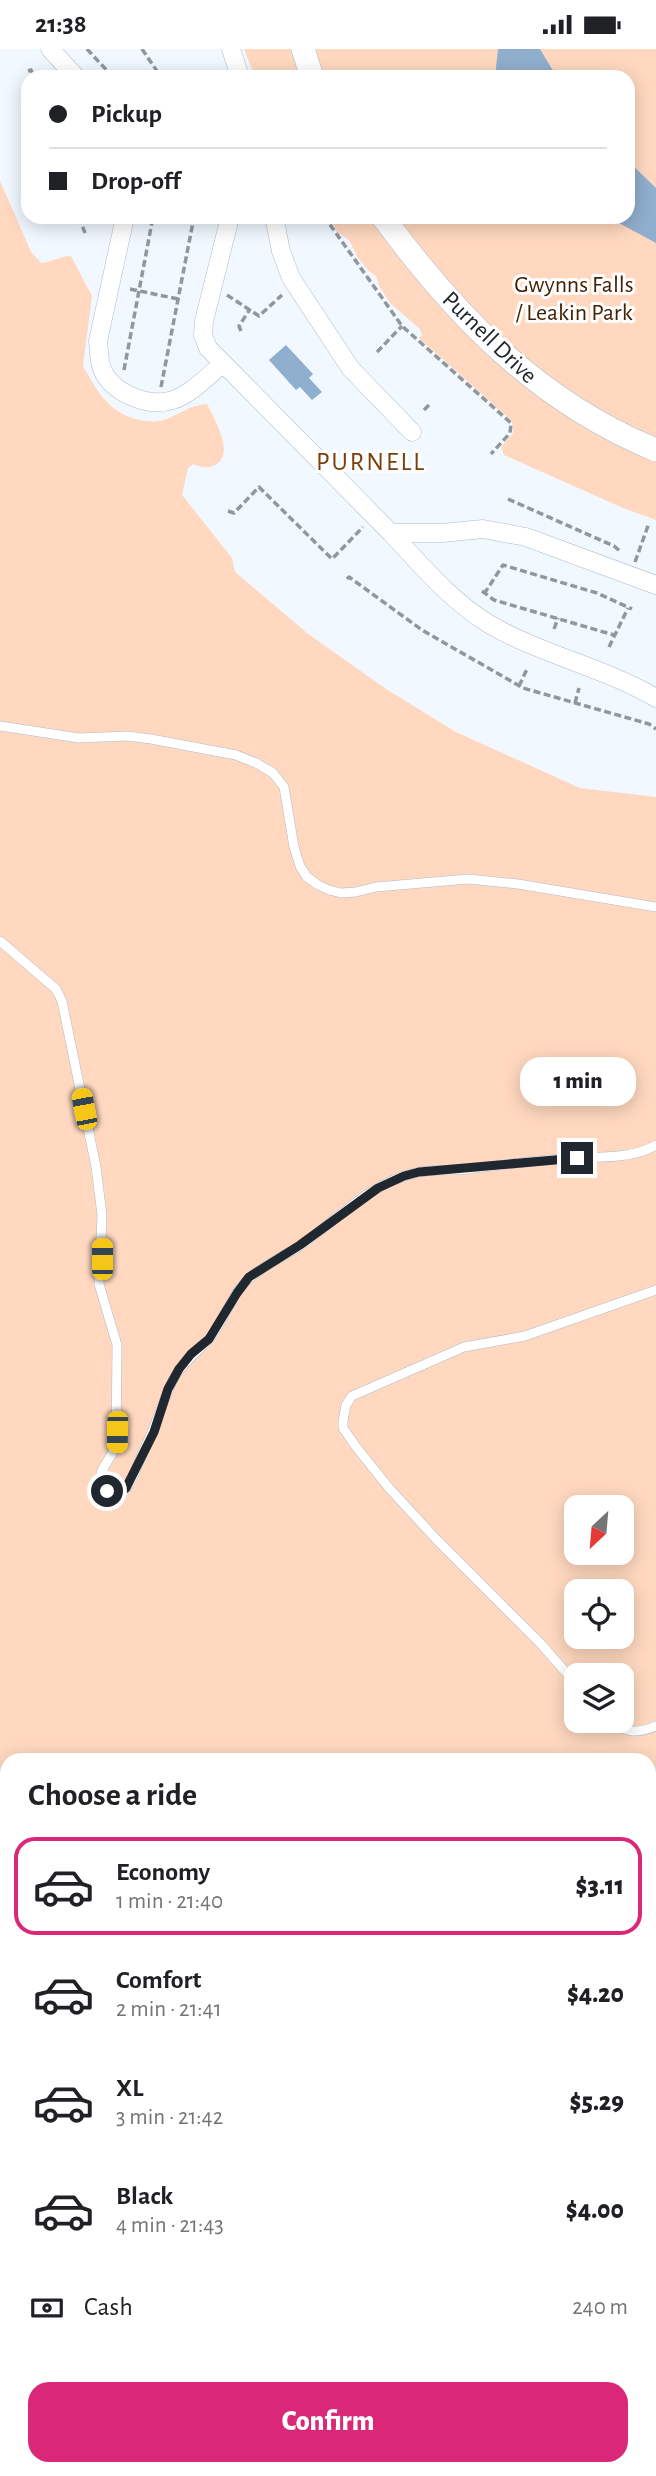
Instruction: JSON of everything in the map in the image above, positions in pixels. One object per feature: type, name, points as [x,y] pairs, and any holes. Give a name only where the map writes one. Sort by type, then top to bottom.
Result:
[{"type":"street","points":[[50,49],[70,70]]},
{"type":"street","points":[[231,49],[238,70]]},
{"type":"street","points":[[303,49],[310,70]]},
{"type":"street","points":[[123,224],[100,333],[99,357],[103,371],[123,392],[160,403],[175,400],[191,391],[222,364]]},
{"type":"street","points":[[228,224],[203,335],[208,348],[222,364],[439,584],[488,623],[526,642],[616,677],[656,698]]},
{"type":"street","points":[[275,224],[281,251],[295,283],[351,369],[412,432]]},
{"type":"street","name":"Purnell Drive","points":[[388,224],[412,257],[494,347],[541,386],[595,419],[656,450]]},
{"type":"street","points":[[391,533],[442,533],[483,529],[526,537],[656,585]]},
{"type":"lane","points":[[0,726],[79,738],[127,736],[151,739],[236,755],[256,763],[273,773],[284,787],[294,847],[300,866],[318,885],[330,890],[341,893],[356,892],[376,887],[468,879],[543,887],[656,907]]},
{"type":"lane","points":[[0,941],[56,989],[62,1001],[91,1144],[102,1215],[99,1284],[117,1345],[116,1446],[112,1458],[99,1473],[99,1479],[107,1491],[112,1493],[119,1493],[132,1479],[154,1432],[168,1389],[179,1369],[191,1354],[209,1339],[249,1277],[300,1245],[378,1188],[419,1172],[470,1169],[521,1161],[619,1155],[648,1150],[656,1145]]},
{"type":"lane","points":[[564,1671],[389,1488],[343,1428],[343,1413],[352,1396],[464,1347],[525,1336],[656,1290]]},
{"type":"lane","points":[[634,1732],[642,1732],[656,1725]]},
{"type":"path","points":[[87,49],[106,70]]},
{"type":"path","points":[[142,49],[156,70]]},
{"type":"path","points":[[82,224],[85,233]]},
{"type":"path","points":[[126,373],[123,372],[152,224]]},
{"type":"path","points":[[160,391],[193,224]]},
{"type":"path","points":[[330,224],[402,326],[510,423],[510,433],[491,454]]},
{"type":"path","points":[[212,291],[226,295],[259,316],[295,283]]},
{"type":"path","points":[[130,289],[178,299]]},
{"type":"path","points":[[241,331],[240,323],[251,309]]},
{"type":"path","points":[[377,352],[402,326]]},
{"type":"path","points":[[424,410],[431,403]]},
{"type":"path","points":[[228,511],[234,513],[259,487],[332,559],[367,523]]},
{"type":"path","points":[[508,499],[614,546],[635,562],[646,563]]},
{"type":"path","points":[[555,533],[560,522]]},
{"type":"path","points":[[635,562],[649,523]]},
{"type":"path","points":[[609,647],[630,608],[597,593],[503,565],[483,593],[494,600],[614,635]]},
{"type":"path","points":[[347,579],[349,577],[440,641],[519,686],[649,724],[656,729]]},
{"type":"path","points":[[554,629],[558,618]]},
{"type":"path","points":[[519,686],[527,669]]},
{"type":"path","points":[[575,703],[579,688]]},
{"type":"green space","points":[[244,49],[295,49],[302,70],[252,70]]},
{"type":"green space","name":"Gwynns Falls / Leakin Park","points":[[309,49],[656,49],[656,443],[622,427],[510,353],[396,224],[635,224],[635,70],[316,70]]},
{"type":"green space","points":[[0,181],[31,252],[41,263],[71,256],[92,296],[83,366],[107,402],[119,412],[143,421],[160,421],[207,404],[222,436],[224,453],[215,465],[204,467],[193,464],[188,468],[182,495],[232,558],[235,572],[307,633],[386,689],[456,732],[580,788],[656,797],[656,1753],[0,1753]]},
{"type":"green space","points":[[333,224],[376,224],[436,296],[656,459],[656,520],[504,455],[501,447],[513,433],[512,421],[419,338],[422,335],[420,329],[391,304],[376,276],[358,258],[349,240],[337,232]]},
{"type":"water","points":[[498,49],[540,49],[553,70],[496,70]]},
{"type":"water","points":[[635,168],[656,188],[656,243],[621,224],[635,224]]},
{"type":"water","points":[[286,345],[313,374],[309,378],[322,392],[312,400],[300,387],[296,390],[269,360]]},
{"type":"district","name":"PURNELL","points":[[371,461]]},
{"type":"route","points":[[107,1491],[119,1493],[132,1479],[154,1432],[168,1389],[179,1369],[191,1354],[209,1339],[249,1277],[300,1245],[378,1188],[404,1176],[521,1161],[577,1158]]}]
